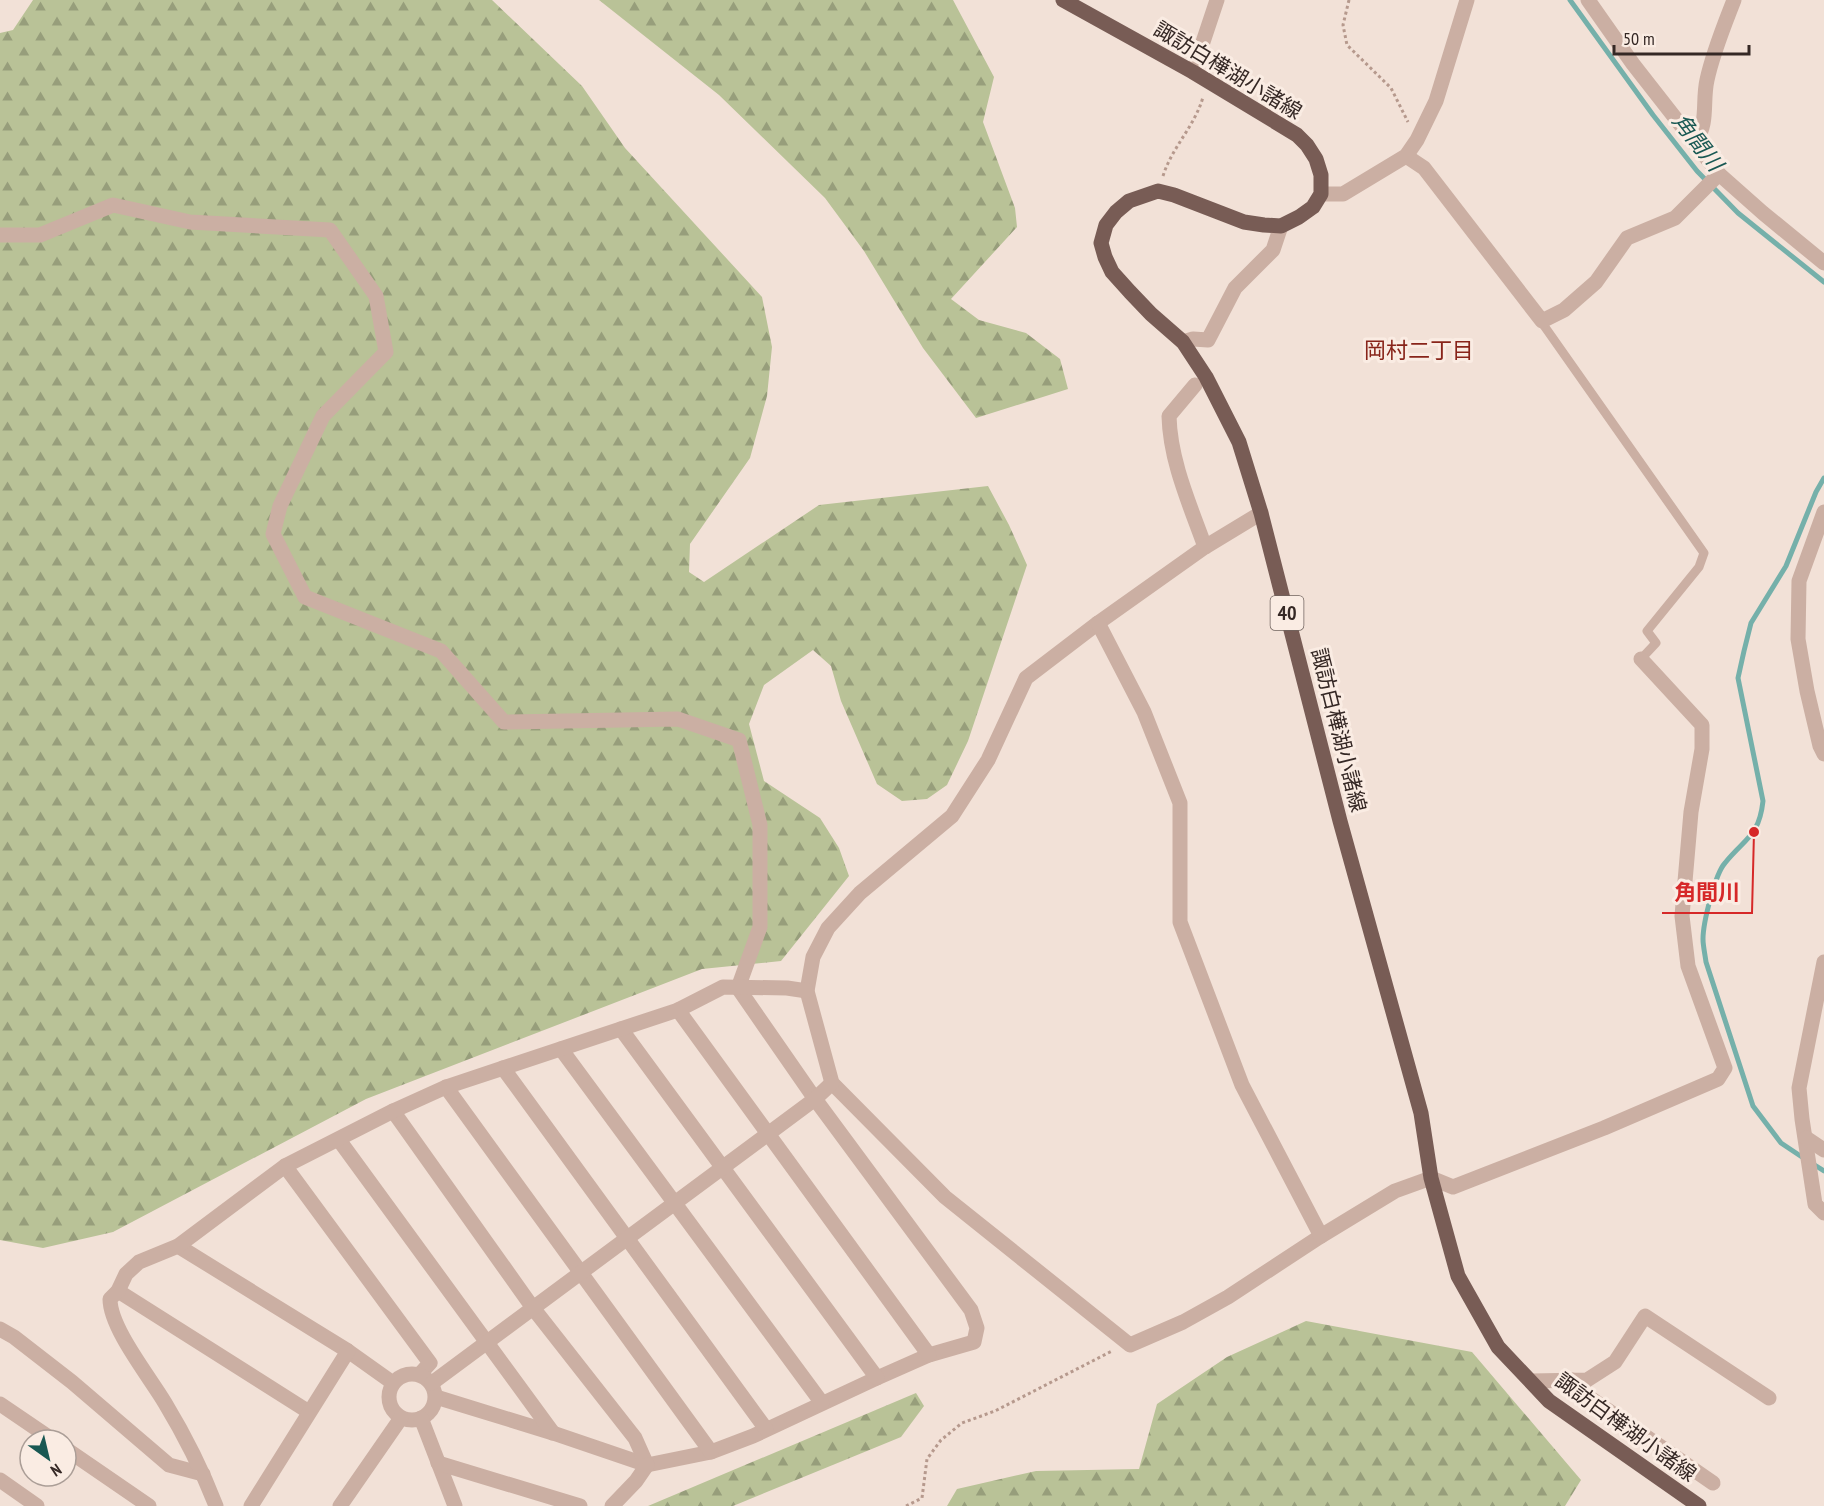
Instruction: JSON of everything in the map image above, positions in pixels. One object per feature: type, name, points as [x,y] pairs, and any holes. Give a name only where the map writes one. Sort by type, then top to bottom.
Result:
[{"type":"main road","name":"諏訪白樺湖小諸線","points":[[1063,0],[1207,80],[1297,135],[1316,159],[1321,175],[1321,194]]},
{"type":"main road","name":"諏訪白樺湖小諸線","points":[[1158,191],[1129,201],[1116,212],[1106,225],[1101,243],[1112,272],[1150,314],[1183,342],[1206,378],[1239,442],[1261,513],[1340,821],[1421,1113],[1431,1178],[1458,1276],[1498,1347],[1549,1401],[1699,1506]]},
{"type":"main road","points":[[1158,191],[1244,222],[1281,226],[1299,218],[1313,207],[1321,194]]},
{"type":"street","points":[[1193,72],[1217,0]]},
{"type":"street","points":[[1321,194],[1343,194],[1406,156],[1417,140],[1436,101],[1467,0]]},
{"type":"street","points":[[1588,0],[1632,64],[1695,142],[1717,176],[1824,263]]},
{"type":"street","points":[[1695,142],[1702,133],[1705,120],[1706,82],[1734,0]]},
{"type":"street","points":[[1406,156],[1424,168],[1542,321],[1564,309],[1596,282],[1628,238],[1675,218],[1717,176]]},
{"type":"street","points":[[0,235],[40,235],[113,205],[189,222],[330,230],[376,296],[386,352],[323,416],[280,506],[273,534],[305,597],[441,651],[504,722],[678,719],[739,740],[760,825],[760,927],[738,988]]},
{"type":"street","points":[[1183,342],[1193,339],[1209,340],[1235,288],[1272,250],[1281,226]]},
{"type":"street","points":[[1195,386],[1169,416],[1169,435],[1205,547]]},
{"type":"street","points":[[1824,512],[1799,581],[1798,639],[1807,691],[1824,754]]},
{"type":"street","points":[[1261,513],[1205,547],[1098,623],[1026,678],[988,760],[952,816],[860,893],[828,928],[813,957],[807,991],[832,1083],[945,1197],[1130,1345],[1183,1322],[1228,1297],[1395,1191],[1431,1178],[1453,1187],[1604,1128],[1718,1079],[1725,1068],[1688,966],[1682,916],[1691,813],[1702,749],[1702,725],[1641,659]]},
{"type":"street","points":[[1098,623],[1144,712],[1180,803],[1180,922],[1242,1085],[1321,1236]]},
{"type":"street","points":[[1824,962],[1799,1088],[1815,1204],[1824,1213]]},
{"type":"street","points":[[216,1506],[203,1474],[166,1405],[116,1325],[110,1310],[110,1299],[118,1291],[126,1274],[139,1262],[178,1246],[285,1166],[393,1111],[446,1087],[678,1010],[723,987],[787,988],[807,991]]},
{"type":"street","points":[[285,1166],[430,1363],[429,1385],[431,1412],[421,1418],[409,1420],[401,1418],[390,1406],[389,1398],[393,1383],[405,1374],[429,1385],[553,1433],[647,1464],[711,1452],[929,1355],[974,1342],[977,1328],[971,1310],[815,1099],[738,988]]},
{"type":"street","points":[[678,1010],[929,1355]]},
{"type":"street","points":[[621,1029],[877,1378]]},
{"type":"street","points":[[561,1049],[822,1403]]},
{"type":"street","points":[[503,1068],[766,1429]]},
{"type":"street","points":[[429,1385],[815,1099],[832,1083]]},
{"type":"street","points":[[446,1087],[711,1452]]},
{"type":"street","points":[[393,1111],[533,1308],[635,1438],[647,1464]]},
{"type":"street","points":[[339,1140],[553,1433]]},
{"type":"street","points":[[1807,1143],[1824,1150]]},
{"type":"street","points":[[178,1246],[348,1351],[393,1383]]},
{"type":"street","points":[[118,1291],[309,1412]]},
{"type":"street","points":[[1531,1381],[1587,1380],[1615,1362],[1645,1316],[1769,1398]]},
{"type":"street","points":[[0,1329],[14,1337],[72,1382],[169,1465],[203,1474]]},
{"type":"street","points":[[251,1506],[348,1351]]},
{"type":"street","points":[[1572,1380],[1577,1389],[1713,1483]]},
{"type":"street","points":[[0,1404],[35,1428]]},
{"type":"street","points":[[340,1506],[401,1418]]},
{"type":"street","points":[[421,1418],[455,1506]]},
{"type":"street","points":[[78,1457],[148,1506]]},
{"type":"street","points":[[438,1463],[579,1506]]},
{"type":"street","points":[[612,1506],[636,1481],[647,1464]]},
{"type":"street","points":[[0,1480],[37,1506]]},
{"type":"lane","points":[[1537,315],[1704,553],[1699,567],[1647,631],[1656,643],[1641,659]]},
{"type":"path","points":[[1349,0],[1343,25],[1347,45],[1391,88],[1417,140]]},
{"type":"path","points":[[1158,191],[1167,164],[1199,110],[1207,80]]},
{"type":"path","points":[[906,1506],[922,1497],[927,1459],[941,1440],[962,1423],[995,1411],[1104,1353],[1130,1345]]},
{"type":"green space","points":[[33,0],[492,0],[582,86],[625,148],[762,297],[772,347],[767,396],[750,458],[690,544],[689,572],[704,582],[819,505],[988,486],[1027,565],[968,741],[947,785],[927,799],[902,801],[877,784],[841,701],[831,666],[813,650],[764,685],[749,724],[764,781],[820,818],[839,848],[849,876],[781,961],[702,969],[366,1099],[113,1232],[43,1248],[0,1240],[0,33],[13,30]]},
{"type":"green space","points":[[599,0],[953,0],[994,77],[983,122],[1015,208],[1017,227],[951,299],[979,320],[1026,333],[1060,359],[1068,389],[976,418],[923,348],[864,251],[825,198],[719,95]]},
{"type":"green space","points":[[1306,1321],[1472,1352],[1581,1480],[1565,1506],[947,1506],[957,1489],[1036,1471],[1139,1469],[1157,1404],[1227,1357]]},
{"type":"green space","points":[[916,1393],[924,1406],[901,1437],[733,1506],[648,1506]]},
{"type":"waterway","name":"角間川","points":[[1570,0],[1653,115],[1697,171],[1738,213],[1824,282]]},
{"type":"waterway","name":"角間川","points":[[1805,1159],[1781,1143],[1753,1106],[1706,962],[1703,939],[1707,911],[1717,877],[1725,863],[1754,830],[1763,801],[1738,678],[1751,623],[1786,566],[1824,478]]},
{"type":"waterway","name":"角間川","points":[[1813,1164],[1824,1171]]},
{"type":"place","name":"角間川","points":[[1754,832]]},
{"type":"district","name":"岡村二丁目","points":[[1419,350]]}]
